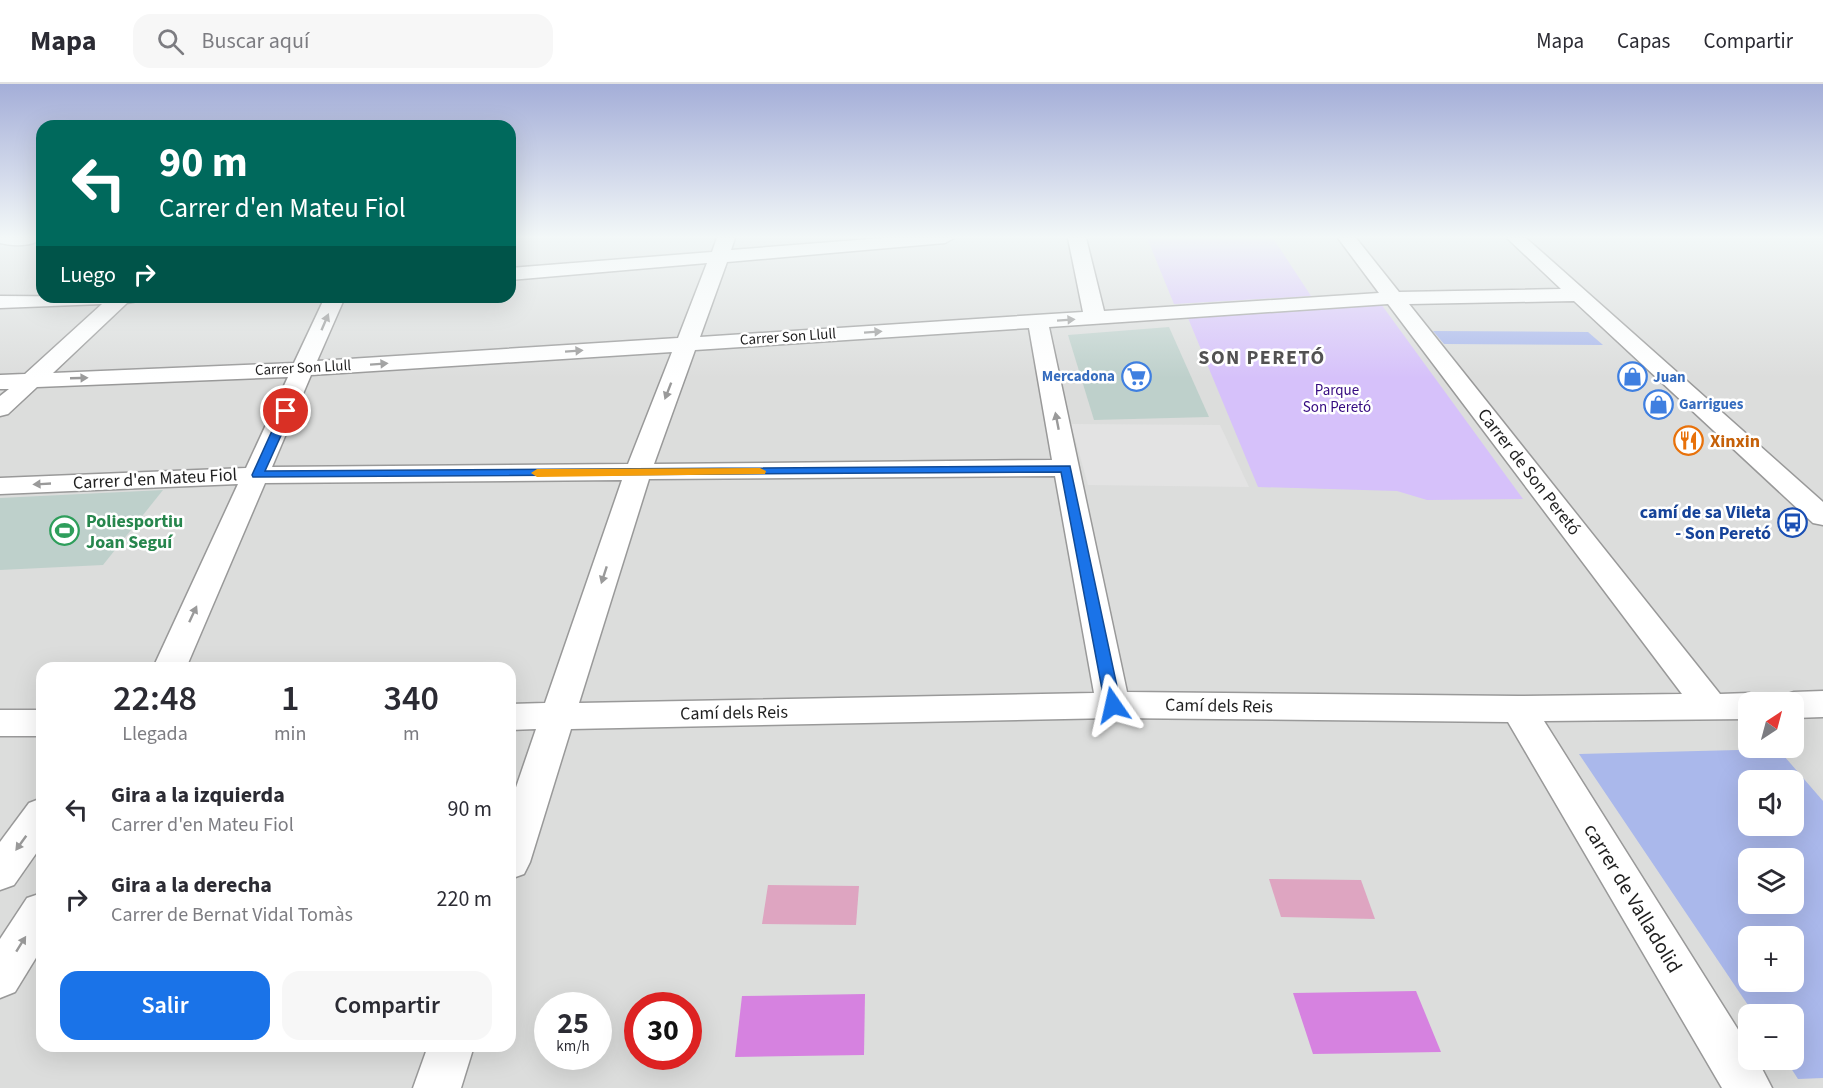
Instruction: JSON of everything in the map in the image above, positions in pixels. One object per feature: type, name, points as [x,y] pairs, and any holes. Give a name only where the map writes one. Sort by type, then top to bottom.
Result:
[{"type":"street","points":[[516,843],[638,472],[708,285]]},
{"type":"street","points":[[1089,285],[1094,318]]},
{"type":"street","name":"Carrer de Son Peretó","points":[[1383,285],[1711,707]]},
{"type":"street","points":[[1566,285],[1823,517]]},
{"type":"street","name":"Carrer Son Llull","points":[[0,382],[305,369],[1393,298],[1576,294]]},
{"type":"street","points":[[0,302],[36,301]]},
{"type":"street","points":[[0,409],[115,303]]},
{"type":"street","points":[[172,662],[258,475],[332,303]]},
{"type":"street","points":[[1038,322],[1113,705]]},
{"type":"street","name":"Carrer d'en Mateu Fiol","points":[[0,486],[258,475],[1066,468]]},
{"type":"street","points":[[1791,486],[1823,488]]},
{"type":"street","points":[[1804,705],[1823,704]]},
{"type":"street","name":"Camí dels Reis","points":[[516,717],[1113,705],[1518,709],[1738,706]]},
{"type":"street","name":"carrer de Valladolid","points":[[1518,709],[1748,1088]]},
{"type":"street","points":[[0,723],[36,723]]},
{"type":"street","points":[[0,873],[36,822]]},
{"type":"street","points":[[0,977],[36,920]]},
{"type":"street","points":[[437,1088],[449,1052]]},
{"type":"shaded area","points":[[0,285],[36,285],[36,303],[516,303],[516,285],[1823,285],[1823,1088],[0,1088]]},
{"type":"shaded area","points":[[1433,331],[1588,332],[1603,345],[1444,344]]},
{"type":"shaded area","points":[[1071,424],[1220,425],[1249,487],[1088,485]]},
{"type":"shaded area","points":[[1738,750],[1738,758],[1786,758],[1796,770],[1738,770],[1738,836],[1804,836],[1804,779],[1823,801],[1823,1078],[1798,1079],[1792,1070],[1804,1070],[1804,1004],[1747,1004],[1739,992],[1804,992],[1804,926],[1738,926],[1738,990],[1579,754]]},
{"type":"shaded area","points":[[1269,879],[1361,880],[1375,919],[1281,917]]},
{"type":"shaded area","points":[[768,885],[859,886],[856,925],[762,924]]},
{"type":"shaded area","points":[[1416,991],[1441,1052],[1313,1054],[1293,993]]},
{"type":"shaded area","points":[[865,994],[864,1055],[735,1057],[742,996]]},
{"type":"green space","points":[[1166,285],[1304,285],[1311,296],[1174,304]]},
{"type":"green space","name":"Parque Son Peretó","points":[[1381,304],[1523,499],[1427,500],[1397,491],[1258,487],[1188,318]]},
{"type":"building","name":"Mercadona","points":[[1169,327],[1209,417],[1094,420],[1068,335]]},
{"type":"building","name":"Poliesportiu Joan Seguí","points":[[163,490],[103,565],[0,570],[0,498]]},
{"type":"slow traffic","points":[[537,473],[760,471]]},
{"type":"place","name":"Mercadona","points":[[1136,376]]},
{"type":"place","name":"Juan","points":[[1632,377]]},
{"type":"place","name":"Garrigues","points":[[1658,404]]},
{"type":"place","name":"Xinxin","points":[[1689,441]]},
{"type":"place","name":"camí de sa Vileta - Son Peretó","points":[[1792,522]]},
{"type":"place","name":"Poliesportiu Joan Seguí","points":[[65,531]]},
{"type":"district","name":"SON PERETÓ","points":[[1262,358]]},
{"type":"route","points":[[286,411],[258,475],[1066,468],[1113,705]]}]
